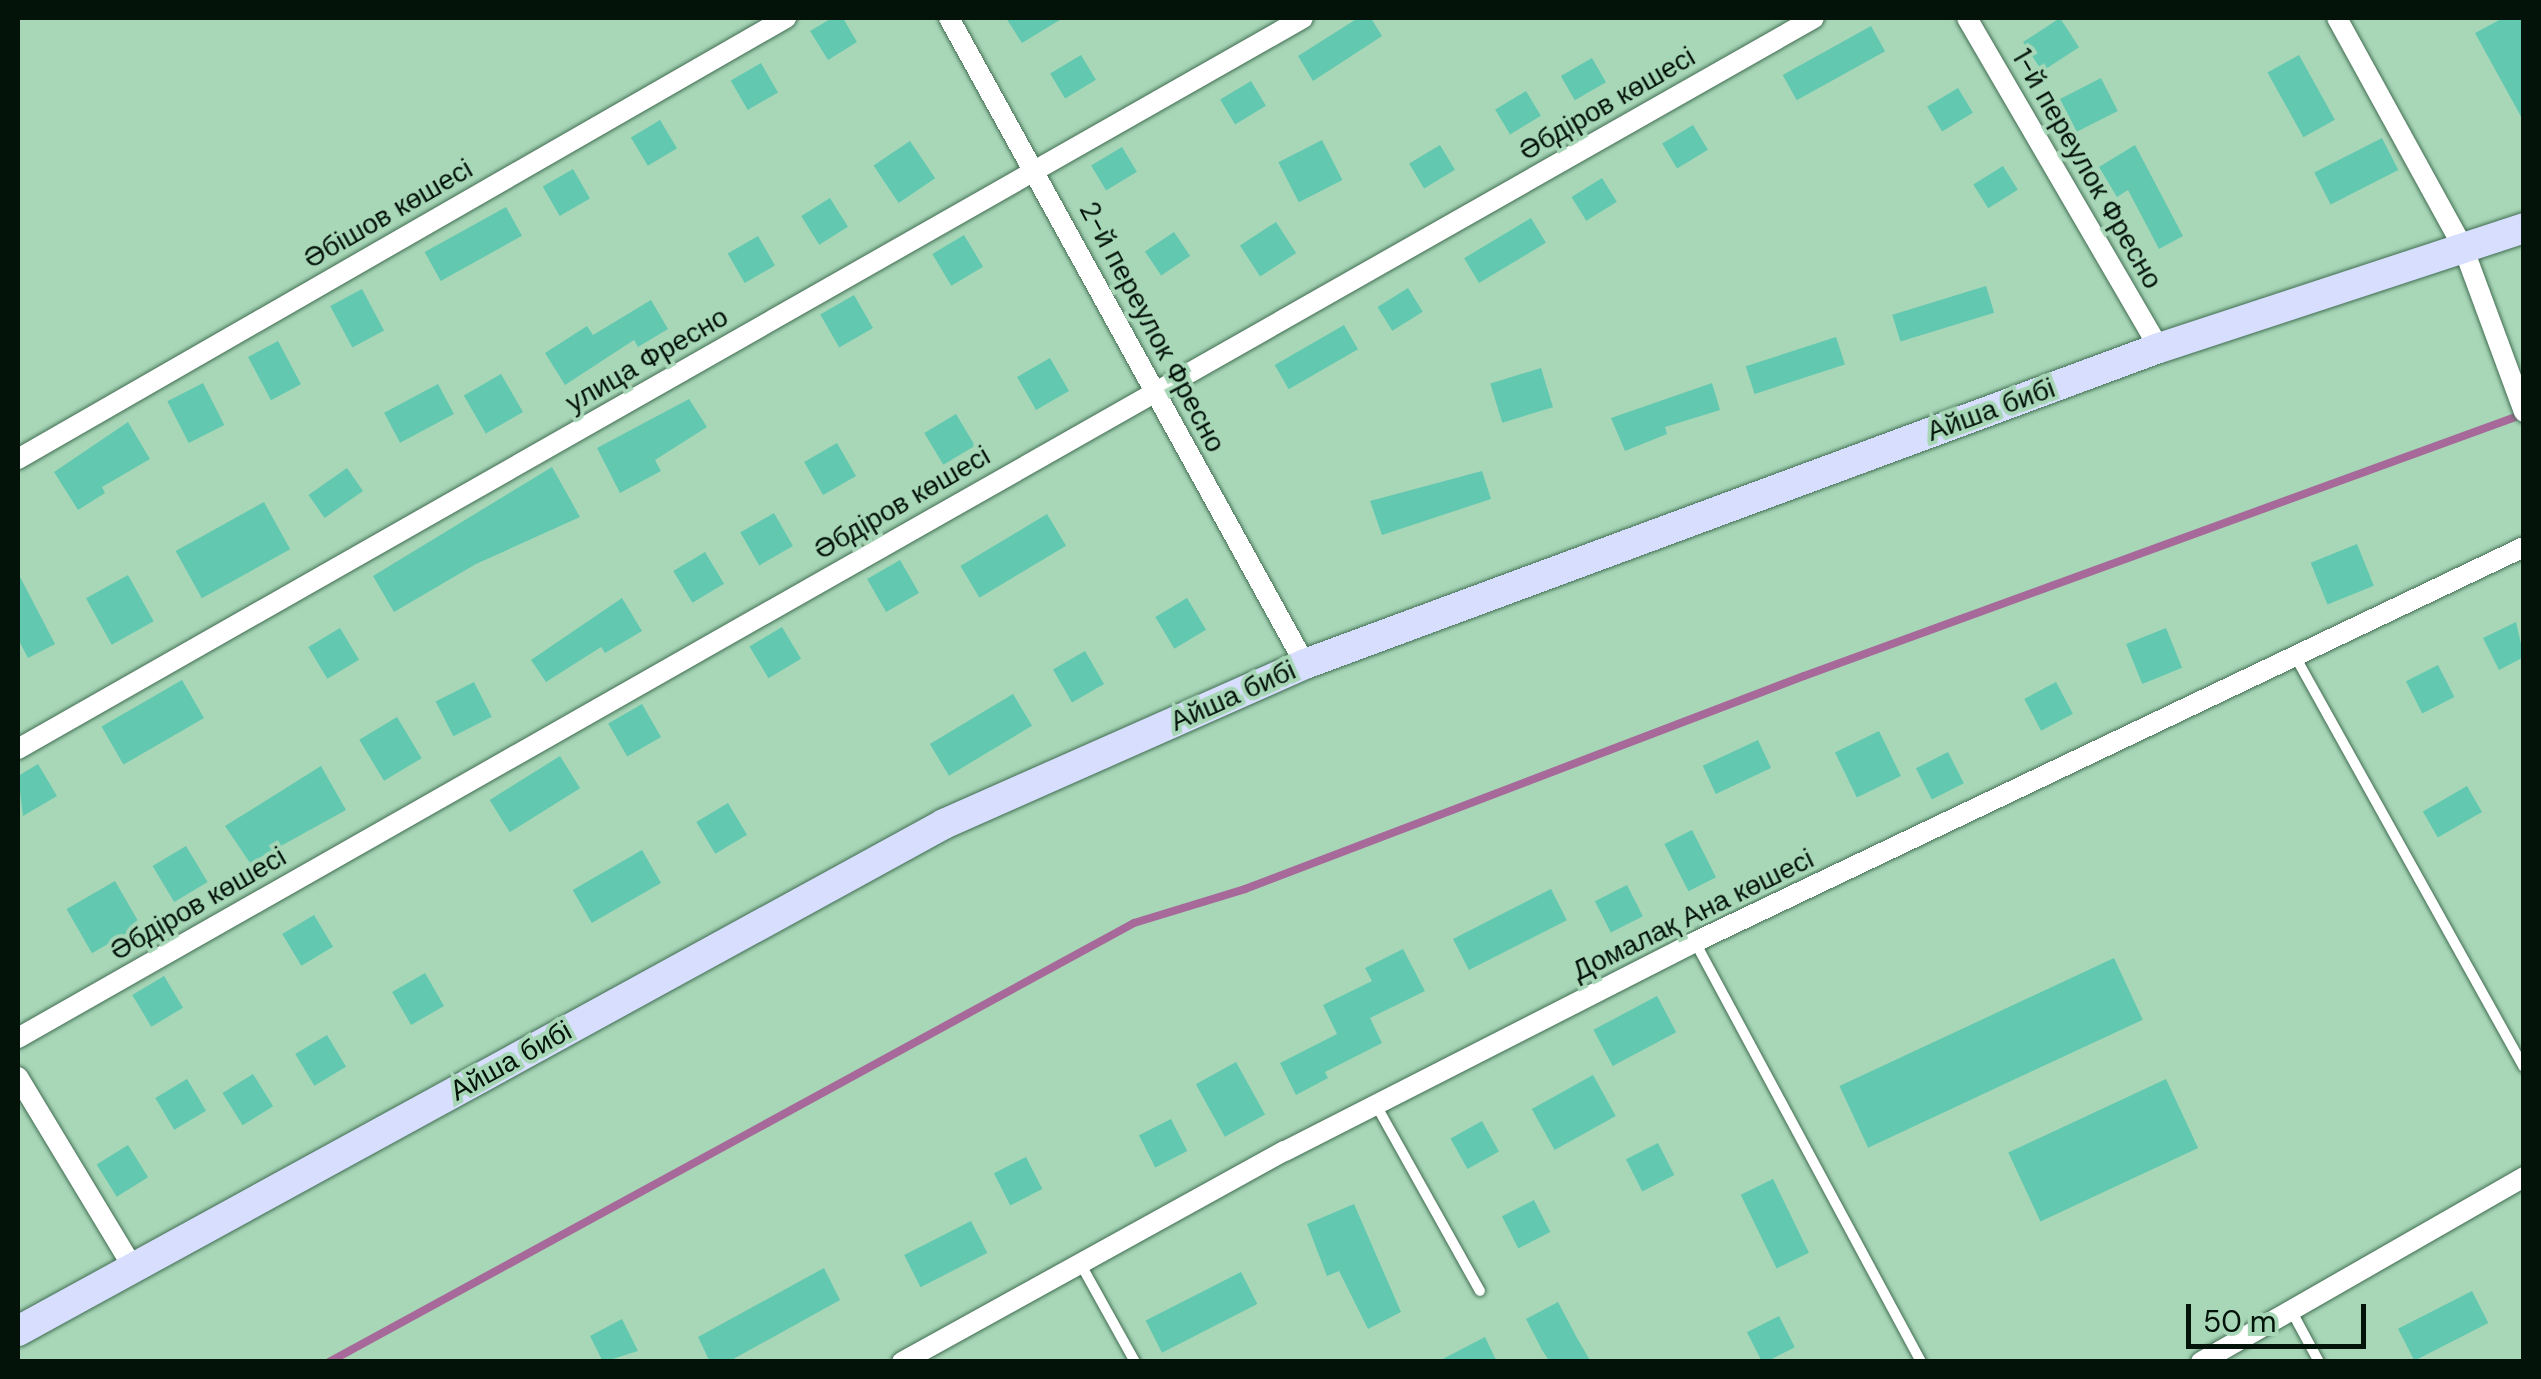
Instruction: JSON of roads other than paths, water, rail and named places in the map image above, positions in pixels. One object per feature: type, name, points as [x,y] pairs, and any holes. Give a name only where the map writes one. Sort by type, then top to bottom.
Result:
[{"type":"main road","name":"Айша бибі","points":[[18,1331],[944,824],[1305,664],[2158,348],[2524,228]]},
{"type":"street","name":"Әбішов көшесі","points":[[18,459],[786,18]]},
{"type":"street","name":"2-й переулок Фресно","points":[[948,18],[1036,170],[1305,664]]},
{"type":"street","name":"улица Фресно","points":[[18,748],[1304,18]]},
{"type":"street","name":"Әбдіров көшесі","points":[[18,1038],[1814,18]]},
{"type":"street","name":"1-й переулок Фресно","points":[[1967,18],[2158,348]]},
{"type":"street","points":[[2337,18],[2464,246],[2524,412]]},
{"type":"street","name":"Домалақ Ана көшесі","points":[[902,1362],[1376,1105],[1695,942],[2524,547]]},
{"type":"street","points":[[18,1077],[133,1268]]},
{"type":"street","points":[[2201,1362],[2524,1177]]},
{"type":"lane","points":[[2296,658],[2524,1067]]},
{"type":"lane","points":[[1695,942],[1921,1362]]},
{"type":"lane","points":[[1376,1105],[1480,1291]]},
{"type":"lane","points":[[1080,1263],[1134,1362]]},
{"type":"lane","points":[[2292,1312],[2319,1362]]},
{"type":"waterway","points":[[329,1362],[1134,923],[1245,889],[1804,676],[2524,414]]}]
